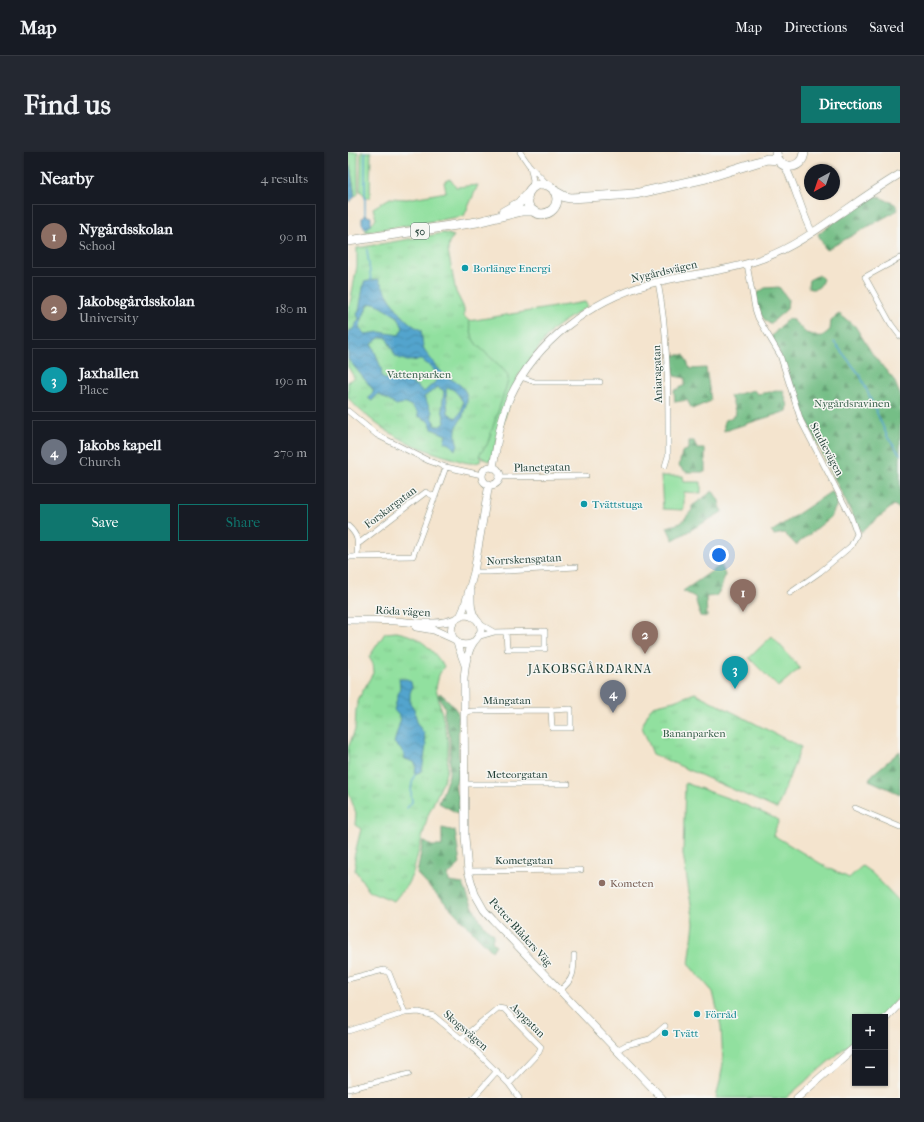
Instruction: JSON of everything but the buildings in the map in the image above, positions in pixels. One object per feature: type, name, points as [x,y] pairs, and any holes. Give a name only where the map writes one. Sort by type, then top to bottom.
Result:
[{"type":"highway","points":[[635,194],[768,152]]},
{"type":"highway","points":[[553,189],[557,200],[553,208],[544,214],[538,214],[533,211],[527,203],[530,191],[540,185],[548,186],[553,189],[565,197],[635,194],[706,178],[777,156],[785,166],[795,166],[806,154]]},
{"type":"highway","name":"50","points":[[491,219],[513,206],[530,191]]},
{"type":"highway","points":[[553,208],[586,197]]},
{"type":"highway","name":"50","points":[[348,241],[477,222],[522,211],[533,211]]},
{"type":"street","points":[[520,152],[529,165],[553,189]]},
{"type":"street","points":[[529,165],[532,176],[530,191]]},
{"type":"street","points":[[785,166],[794,184],[804,215],[812,233]]},
{"type":"street","points":[[794,184],[795,166]]},
{"type":"street","name":"Nygårdsvägen","points":[[493,468],[502,420],[510,398],[521,377],[558,334],[595,306],[624,292],[658,282],[747,264],[785,249],[812,233],[868,194],[900,174]]},
{"type":"street","points":[[900,258],[865,276],[891,324],[900,336]]},
{"type":"street","name":"Studievägen","points":[[747,264],[758,318],[780,355],[801,421],[851,517],[857,534],[851,546],[820,572],[790,593]]},
{"type":"street","name":"Aniaragatan","points":[[658,282],[665,326],[668,456],[665,466]]},
{"type":"street","points":[[521,377],[535,382],[600,382]]},
{"type":"street","points":[[348,411],[377,435],[429,461],[446,467],[482,475]]},
{"type":"street","points":[[348,557],[413,556],[446,467]]},
{"type":"street","points":[[482,475],[486,469],[493,468],[497,470],[499,477],[497,482],[489,484]]},
{"type":"street","points":[[482,475],[485,482],[489,484]]},
{"type":"street","name":"Planetgatan","points":[[499,477],[586,476]]},
{"type":"street","points":[[489,484],[474,572],[458,618],[451,627],[451,631],[456,641],[465,645],[473,644],[480,636],[494,632],[545,631],[545,649],[507,649],[506,632]]},
{"type":"street","name":"Forskargatan","points":[[348,526],[354,532],[358,544],[426,492],[435,497]]},
{"type":"street","points":[[357,556],[358,544]]},
{"type":"street","name":"Norrskensgatan","points":[[474,572],[576,567]]},
{"type":"street","points":[[471,583],[473,616],[481,628],[480,636]]},
{"type":"street","points":[[458,618],[468,616],[494,632]]},
{"type":"street","name":"Röda vägen","points":[[348,620],[433,624],[445,623],[458,618]]},
{"type":"street","name":"Röda vägen","points":[[348,624],[421,627],[434,630],[456,641]]},
{"type":"street","name":"Petter Blåders Väg","points":[[456,641],[465,665]]},
{"type":"street","name":"Petter Blåders Väg","points":[[473,644],[465,665],[464,712],[466,784],[465,837],[468,871],[475,894],[484,910],[662,1098]]},
{"type":"street","name":"Mångatan","points":[[464,712],[571,709],[571,728],[552,728],[551,710]]},
{"type":"street","name":"Meteorgatan","points":[[466,784],[568,784]]},
{"type":"street","points":[[855,808],[900,827]]},
{"type":"street","name":"Kometgatan","points":[[468,871],[581,870]]},
{"type":"street","points":[[560,990],[570,982],[574,955]]},
{"type":"street","points":[[348,979],[384,970],[389,973],[405,1013]]},
{"type":"street","points":[[888,1016],[900,1003]]},
{"type":"street","name":"Aspgatan","points":[[462,1038],[498,1008],[504,1009],[540,1047],[539,1052],[509,1084]]},
{"type":"street","name":"Skogsvägen","points":[[348,1031],[405,1013],[419,1012],[434,1016],[462,1038],[497,1071],[519,1098]]},
{"type":"street","points":[[617,1050],[626,1045],[650,1039],[665,1026]]},
{"type":"street","points":[[797,1098],[852,1050]]},
{"type":"street","points":[[473,1098],[497,1071]]},
{"type":"street","points":[[348,1089],[409,1074]]},
{"type":"green space","points":[[348,152],[358,152],[358,194],[355,197]]},
{"type":"green space","points":[[361,152],[371,152],[370,198],[367,198],[360,191]]},
{"type":"green space","points":[[450,179],[456,187],[478,185],[464,216],[366,232],[366,229],[376,219],[373,208],[390,198],[407,199],[446,192],[444,182]]},
{"type":"green space","points":[[877,196],[895,204],[898,210],[826,250],[818,234],[868,199]]},
{"type":"green space","name":"Vattenparken","points":[[444,233],[454,236],[449,242],[448,251],[456,292],[464,308],[464,316],[469,321],[473,339],[477,345],[508,375],[508,381],[487,445],[479,455],[481,461],[474,463],[462,462],[428,451],[395,436],[375,423],[348,398],[348,382],[354,377],[348,367],[348,314],[357,266],[357,248]]},
{"type":"green space","points":[[819,275],[823,279],[820,286],[815,289],[810,289],[808,286],[809,280]]},
{"type":"green space","points":[[779,287],[788,299],[787,309],[770,324],[763,318],[759,311],[756,294],[765,288]]},
{"type":"green space","points":[[585,302],[588,306],[552,330],[518,376],[491,460],[488,461],[467,448],[469,321]]},
{"type":"green space","name":"Nygårdsravinen","points":[[839,314],[855,326],[873,355],[894,380],[900,395],[900,509],[894,505],[861,532],[811,428],[771,337],[787,319],[793,320],[806,333],[821,337],[830,330],[831,320]]},
{"type":"green space","points":[[673,355],[684,355],[690,369],[706,368],[711,401],[692,409],[687,400],[675,402],[674,391],[685,385],[685,378],[674,376]]},
{"type":"green space","points":[[754,390],[757,394],[783,390],[788,406],[787,411],[724,431],[724,421],[736,415],[730,396]]},
{"type":"green space","points":[[689,441],[694,441],[697,449],[705,449],[705,472],[686,472],[679,466],[682,452],[689,449]]},
{"type":"green space","points":[[661,476],[683,476],[684,482],[701,482],[701,493],[684,492],[683,510],[663,509]]},
{"type":"green space","points":[[713,491],[719,501],[722,512],[673,540],[667,527],[681,523],[692,510],[692,506]]},
{"type":"green space","points":[[832,491],[838,502],[831,517],[796,545],[784,533],[774,535],[771,532]]},
{"type":"green space","points":[[721,565],[725,575],[721,589],[716,596],[706,597],[707,617],[700,616],[695,597],[683,591]]},
{"type":"green space","points":[[396,632],[412,636],[424,643],[444,666],[439,675],[436,688],[448,740],[448,756],[444,780],[428,815],[413,873],[407,885],[394,901],[369,891],[355,870],[356,865],[354,857],[361,829],[355,825],[356,813],[348,791],[348,748],[355,730],[356,710],[359,698],[374,671],[373,664],[369,657],[385,633]]},
{"type":"green space","points":[[772,636],[800,668],[778,687],[749,658]]},
{"type":"green space","points":[[440,693],[451,703],[458,713],[459,775],[455,785],[456,792],[459,796],[459,814],[439,803],[449,775],[450,757],[450,740],[444,714],[445,707],[438,696]]},
{"type":"green space","name":"Bananparken","points":[[695,693],[801,747],[777,809],[653,754],[642,727],[650,709],[653,706],[674,701]]},
{"type":"green space","points":[[900,751],[900,794],[869,780],[873,774]]},
{"type":"green space","points":[[685,783],[736,801],[779,820],[773,835],[828,868],[849,878],[862,866],[872,873],[900,902],[900,996],[883,1014],[852,1014],[852,1042],[786,1098],[716,1098],[723,1063],[721,1026],[713,992],[689,965],[694,923],[683,854]]},
{"type":"green space","points":[[442,828],[455,831],[460,864],[448,875],[449,882],[463,884],[480,919],[494,934],[492,941],[496,945],[492,951],[417,874],[423,841],[432,846],[442,846]]},
{"type":"water","points":[[350,166],[355,197],[349,202],[348,170]]},
{"type":"water","points":[[365,215],[371,217],[371,225],[365,229],[362,224],[362,218]]},
{"type":"water","name":"Vattenparken","points":[[378,279],[391,301],[407,321],[421,330],[424,348],[432,361],[443,373],[460,385],[466,393],[467,402],[463,417],[456,430],[458,445],[455,450],[450,444],[444,442],[446,435],[432,429],[429,422],[418,416],[418,413],[411,406],[406,404],[396,405],[378,394],[372,401],[368,398],[374,391],[348,359],[348,332],[353,329],[359,319],[357,314],[359,311],[364,282]],"holes":[[[375,303],[398,317],[403,328],[399,335],[380,332],[365,334],[359,328],[369,304]],[[386,337],[396,357],[407,361],[422,360],[435,371],[436,381],[424,392],[410,383],[391,381],[382,377],[381,368],[372,344],[379,338]],[[438,387],[444,391],[442,408],[445,423],[441,426],[435,426],[432,418],[432,412],[424,397]],[[447,388],[450,388],[455,391],[463,402],[461,412],[456,418],[448,413]]]},
{"type":"water","points":[[399,679],[407,679],[411,682],[412,688],[410,693],[410,703],[414,709],[418,725],[424,733],[426,746],[422,771],[415,774],[416,765],[414,762],[405,759],[403,752],[394,743],[401,718],[394,710],[400,687]]},
{"type":"waterway","points":[[365,152],[365,215]]},
{"type":"waterway","points":[[367,250],[371,280]]},
{"type":"waterway","points":[[834,342],[860,375],[888,438],[900,454]]},
{"type":"waterway","points":[[407,808],[412,802],[411,787],[415,774]]},
{"type":"place","name":"Borlänge Energi","points":[[465,268]]},
{"type":"place","name":"Tvättstuga","points":[[584,504]]},
{"type":"place","name":"Nygårdsskolan","points":[[743,612]]},
{"type":"place","name":"Jakobsgårdsskolan","points":[[645,654]]},
{"type":"place","name":"Jaxhallen","points":[[735,689]]},
{"type":"place","name":"Jakobs kapell","points":[[613,713]]},
{"type":"place","name":"Kometen","points":[[602,883]]},
{"type":"place","name":"Förråd","points":[[697,1014]]},
{"type":"place","name":"Tvätt","points":[[665,1033]]},
{"type":"district","name":"JAKOBSGÅRDARNA","points":[[590,669]]}]
